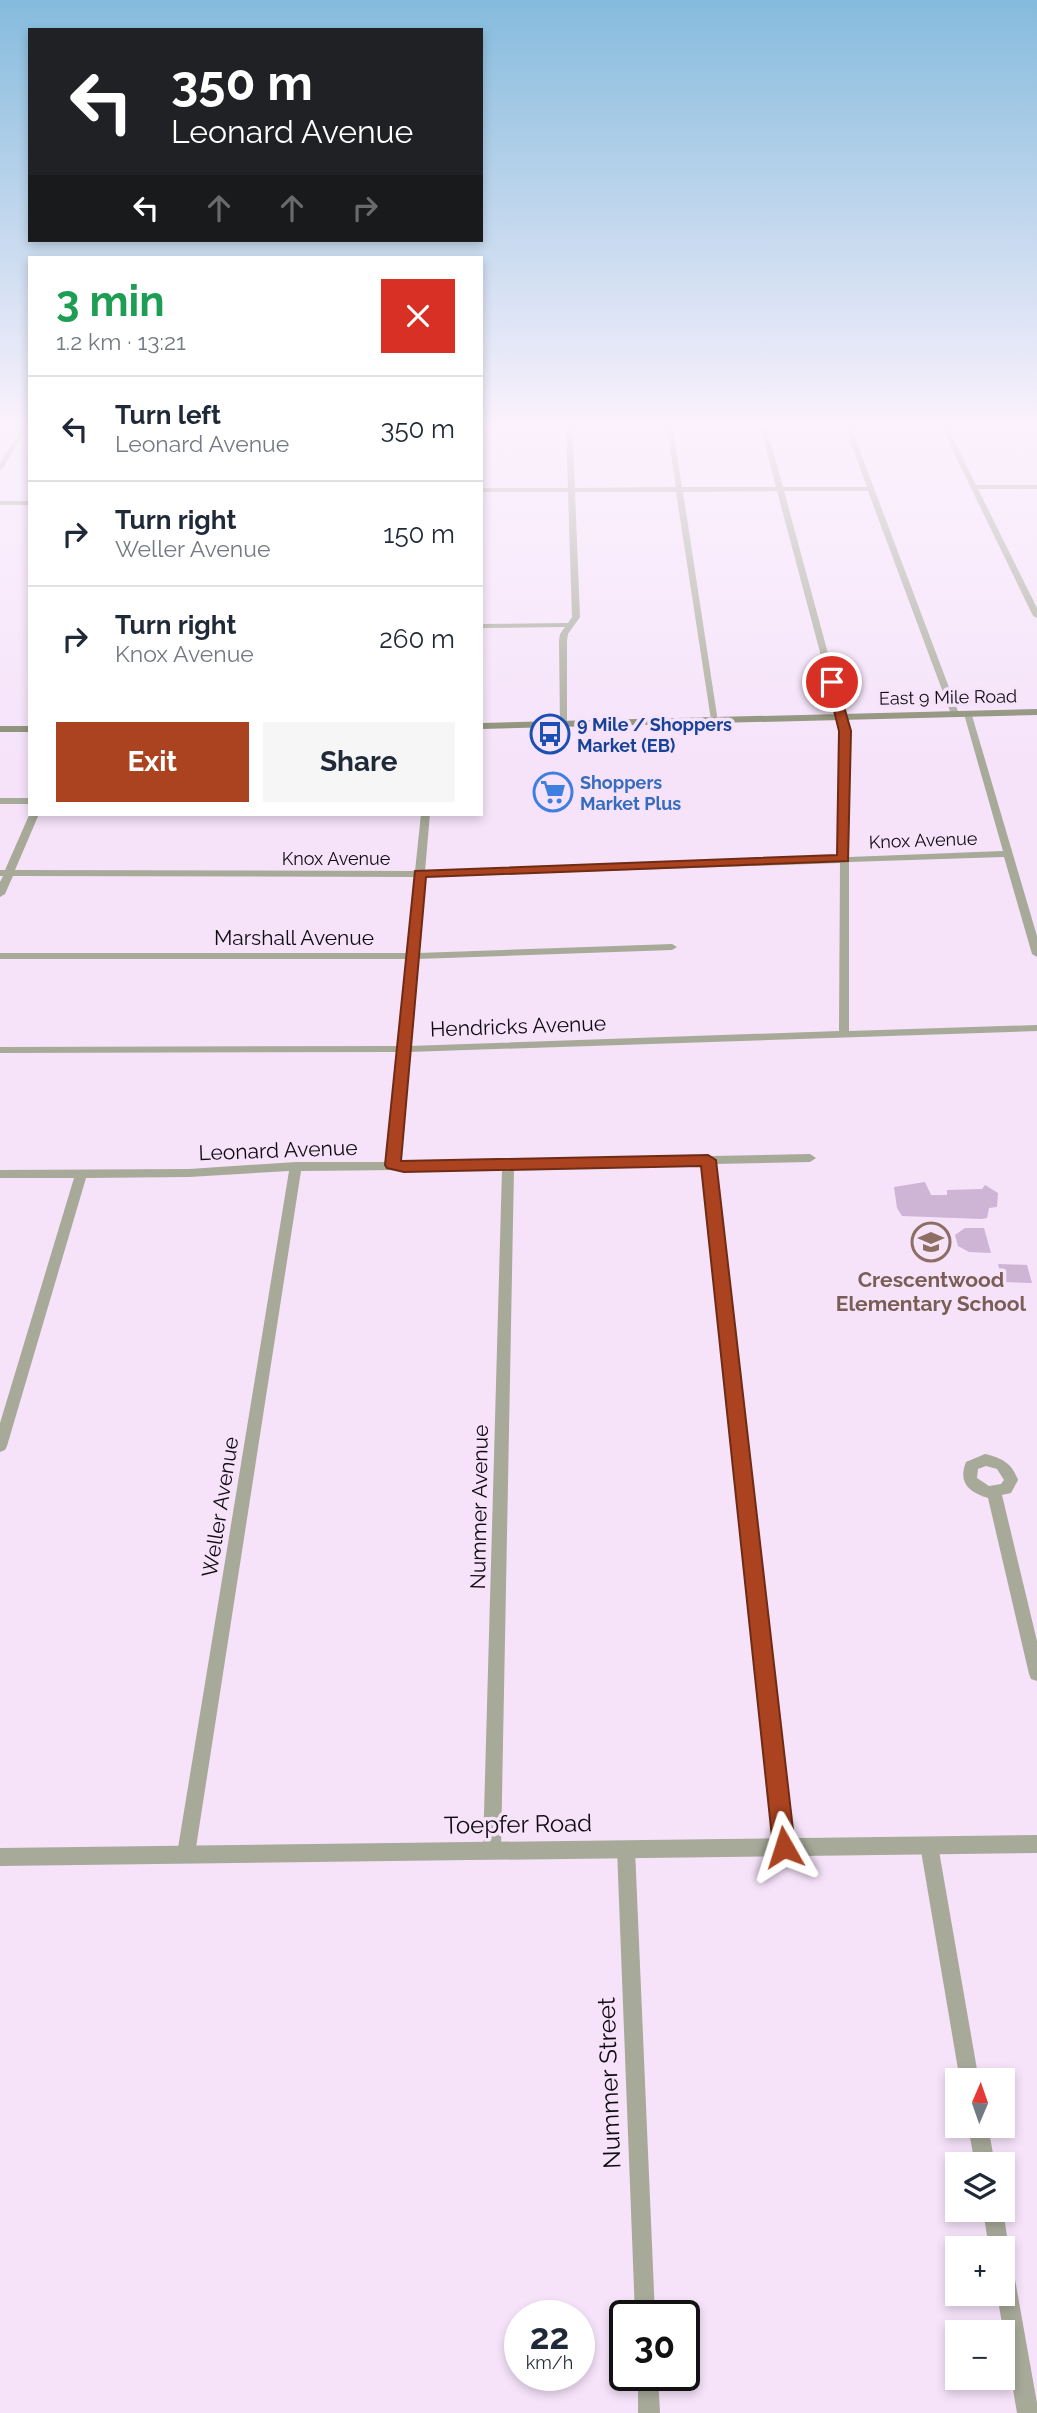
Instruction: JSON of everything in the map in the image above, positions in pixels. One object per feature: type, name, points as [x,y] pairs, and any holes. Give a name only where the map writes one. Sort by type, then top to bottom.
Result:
[{"type":"main road","name":"East 9 Mile Road","points":[[483,726],[1037,712]]},
{"type":"main road","points":[[0,729],[28,729]]},
{"type":"street","points":[[564,724],[563,641],[564,634],[576,617],[574,535]]},
{"type":"street","points":[[687,535],[715,720]]},
{"type":"street","points":[[792,535],[845,731],[844,1033]]},
{"type":"street","points":[[888,535],[955,714]]},
{"type":"street","points":[[997,535],[1037,616]]},
{"type":"street","points":[[483,626],[571,625]]},
{"type":"street","points":[[968,714],[1008,854],[1034,931],[1037,954]]},
{"type":"street","points":[[0,801],[28,801]]},
{"type":"street","points":[[0,894],[5,873],[33,816]]},
{"type":"street","points":[[393,1165],[425,816]]},
{"type":"street","name":"Knox Avenue","points":[[5,873],[420,873],[1008,854]]},
{"type":"street","name":"Marshall Avenue","points":[[0,956],[412,956],[673,947]]},
{"type":"street","name":"Hendricks Avenue","points":[[0,1050],[404,1049],[1037,1028]]},
{"type":"street","name":"Leonard Avenue","points":[[0,1174],[189,1173],[296,1167],[508,1166],[810,1158]]},
{"type":"street","points":[[708,1160],[784,1847]]},
{"type":"street","name":"Nummer Avenue","points":[[492,1849],[508,1166]]},
{"type":"street","name":"Weller Avenue","points":[[186,1854],[296,1167]]},
{"type":"street","points":[[0,1446],[81,1174]]},
{"type":"street","points":[[994,1493],[1037,1674]]},
{"type":"street","points":[[929,1844],[968,2068]]},
{"type":"street","name":"Toepfer Road","points":[[0,1857],[1037,1844]]},
{"type":"street","name":"Nummer Street","points":[[626,1849],[644,2300]]},
{"type":"street","points":[[1009,2306],[1028,2413]]},
{"type":"street","points":[[648,2391],[649,2413]]},
{"type":"shaded area","points":[[925,1182],[931,1195],[947,1195],[947,1190],[982,1189],[985,1185],[998,1193],[997,1207],[989,1208],[987,1218],[981,1219],[902,1216],[897,1208],[894,1187]]},
{"type":"shaded area","points":[[965,1228],[984,1228],[991,1253],[969,1252],[958,1246],[955,1235]]},
{"type":"shaded area","points":[[998,1264],[1027,1265],[1032,1283],[1003,1282]]},
{"type":"place","name":"9 Mile / Shoppers Market (EB)","points":[[550,734]]},
{"type":"place","name":"Shoppers Market Plus","points":[[553,792]]},
{"type":"place","name":"Crescentwood Elementary School","points":[[931,1242]]},
{"type":"route","points":[[784,1847],[708,1160],[508,1166],[393,1165],[420,873],[843,859],[845,731],[832,682]]}]
